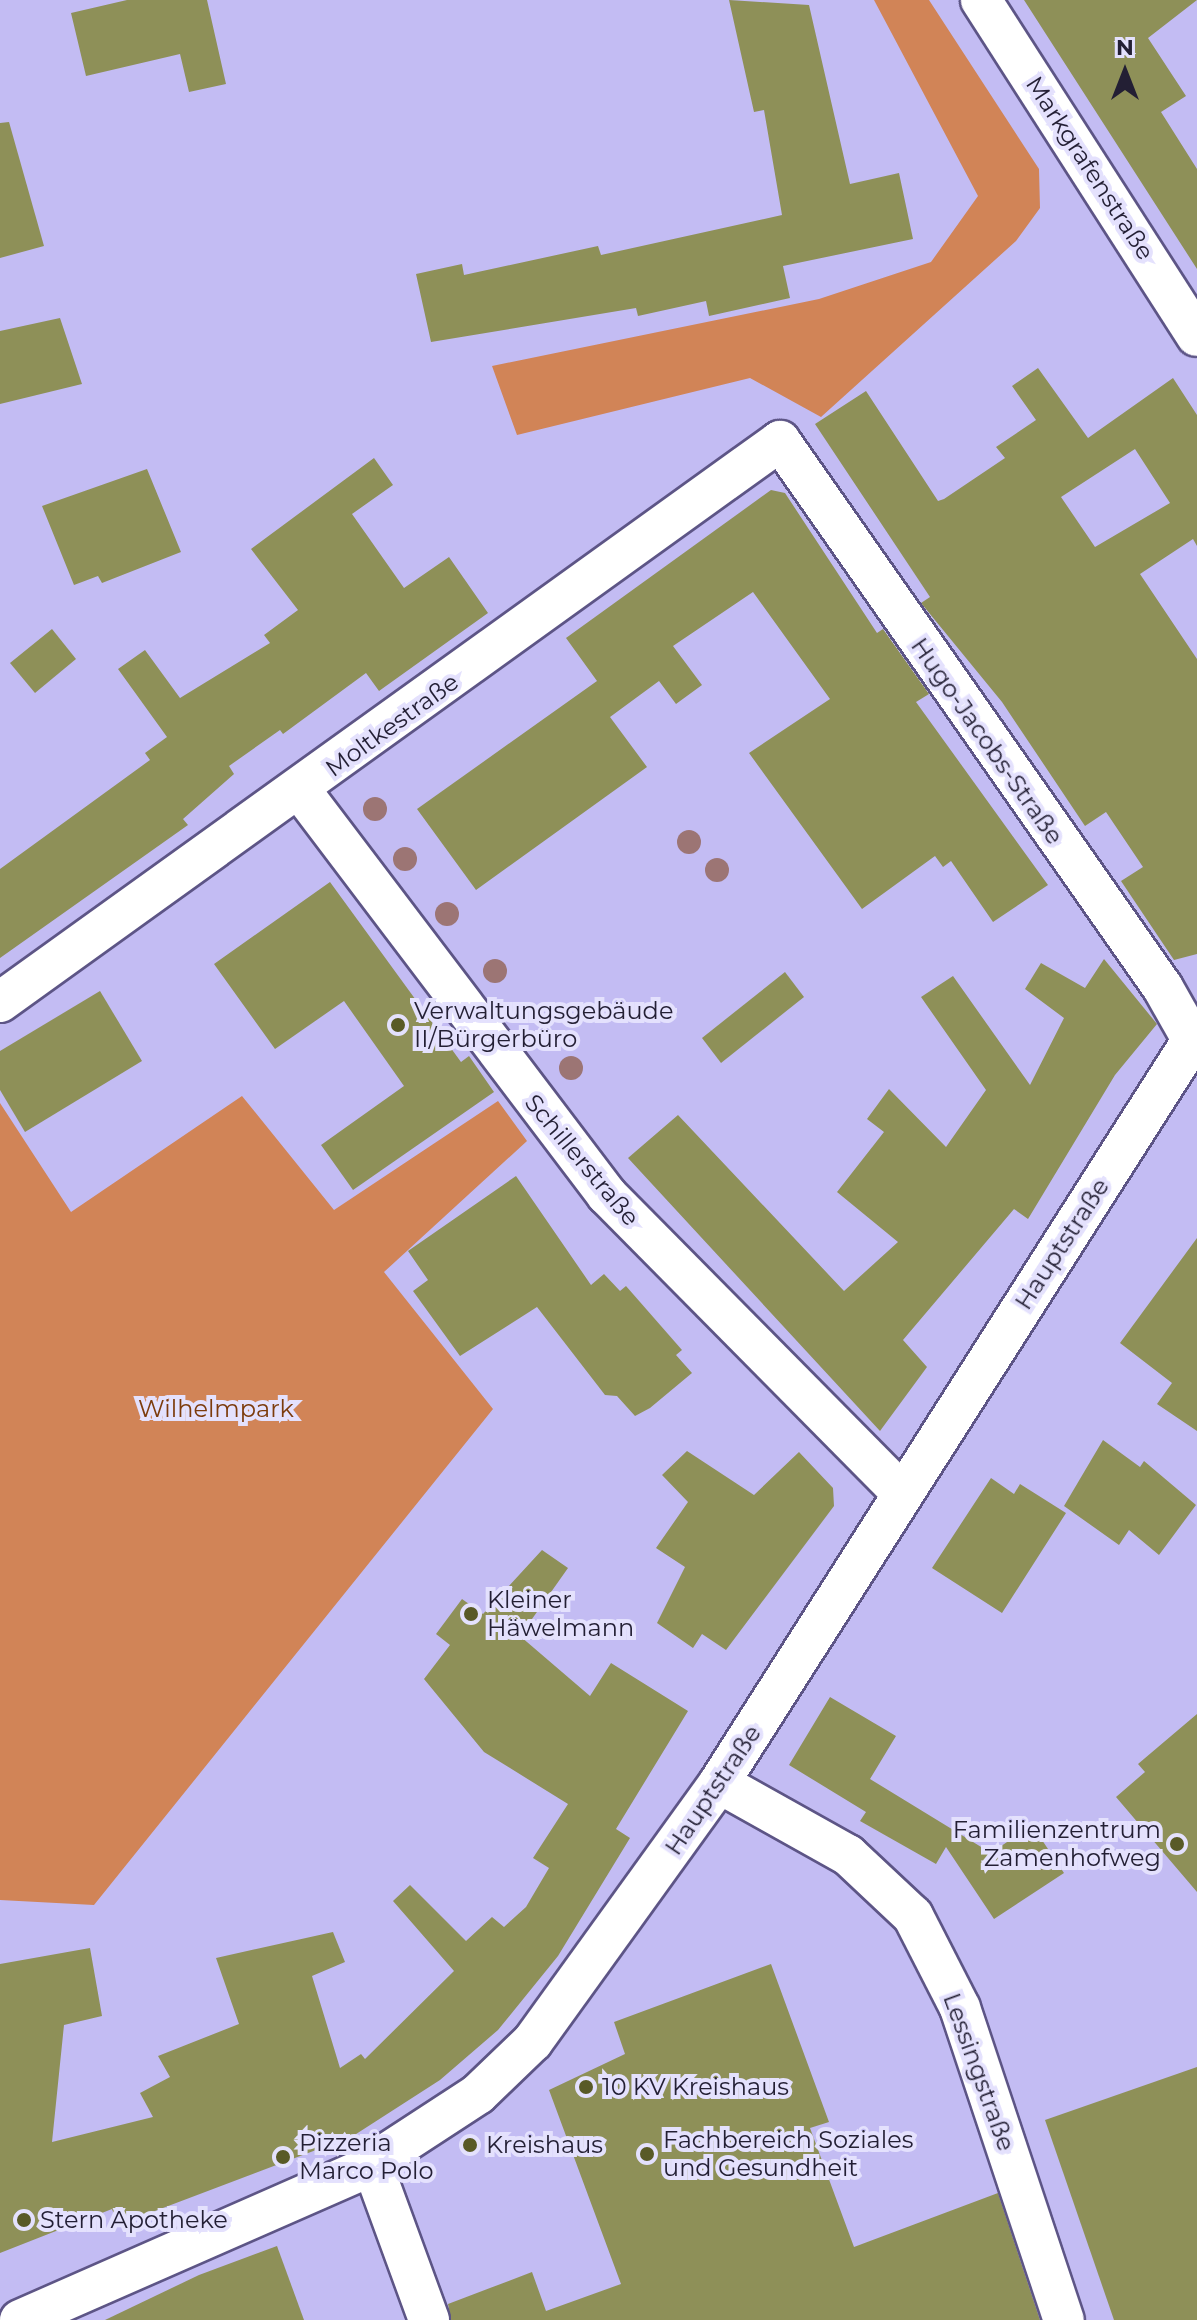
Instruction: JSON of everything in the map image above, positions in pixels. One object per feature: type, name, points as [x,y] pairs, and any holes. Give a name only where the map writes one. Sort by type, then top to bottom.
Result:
[{"type":"street","name":"Markgrafenstraße","points":[[981,0],[1197,336]]},
{"type":"street","name":"Moltkestraße","points":[[0,1002],[301,791],[780,441]]},
{"type":"street","name":"Hugo-Jacobs-Straße","points":[[780,441],[1163,988],[1195,1041]]},
{"type":"street","name":"Schillerstraße","points":[[301,791],[607,1195],[902,1493]]},
{"type":"street","name":"Hauptstraße","points":[[20,2320],[372,2164],[478,2094],[533,2041],[719,1783],[902,1493],[1195,1041]]},
{"type":"street","name":"Lessingstraße","points":[[719,1783],[848,1855],[913,1916],[960,2008],[1064,2320]]},
{"type":"street","points":[[372,2164],[429,2320]]},
{"type":"green space","points":[[874,0],[929,0],[1039,169],[1040,208],[1016,241],[821,417],[750,378],[517,435],[492,366],[819,299],[931,262],[978,196]]},
{"type":"green space","name":"Wilhelmpark","points":[[242,1096],[334,1210],[498,1101],[527,1141],[384,1272],[493,1409],[94,1905],[0,1900],[0,1103],[71,1212]]},
{"type":"building","points":[[127,0],[207,0],[226,84],[189,92],[180,54],[86,76],[71,13]]},
{"type":"building","points":[[729,0],[809,5],[850,184],[899,173],[913,239],[783,266],[790,298],[709,316],[706,301],[638,316],[636,308],[431,342],[416,274],[462,264],[464,275],[598,246],[601,255],[782,215],[764,110],[754,112]]},
{"type":"building","points":[[1024,0],[1197,0],[1148,38],[1186,96],[1161,112],[1197,169],[1197,269]]},
{"type":"building","points":[[9,122],[44,246],[0,258],[0,123]]},
{"type":"building","points":[[60,318],[82,384],[0,404],[0,331]]},
{"type":"building","points":[[1038,368],[1088,438],[1173,378],[1197,415],[1197,546],[1193,539],[1140,574],[1197,659],[1197,954],[1174,960],[1121,881],[1143,867],[1106,812],[1085,826],[1002,702],[921,603],[930,597],[815,424],[866,391],[938,501],[1005,458],[996,447],[1036,420],[1012,386]],"holes":[[[1135,449],[1170,503],[1095,547],[1061,497]]]},
{"type":"building","points":[[374,458],[393,485],[352,514],[404,588],[449,557],[488,613],[379,691],[366,673],[283,734],[280,730],[229,766],[234,774],[183,819],[188,825],[0,958],[0,869],[150,760],[145,753],[167,737],[118,669],[145,650],[180,698],[270,643],[264,635],[298,610],[251,549]]},
{"type":"building","points":[[147,469],[181,552],[102,583],[98,576],[74,585],[42,506]]},
{"type":"building","points":[[771,490],[785,493],[877,633],[883,629],[929,694],[916,702],[1048,885],[993,922],[951,861],[943,867],[935,856],[862,909],[749,753],[830,699],[753,592],[673,646],[702,685],[676,704],[659,681],[610,717],[647,767],[476,890],[417,809],[597,681],[566,638]]},
{"type":"building","points":[[52,629],[76,659],[35,693],[10,663]]},
{"type":"building","name":"Verwaltungsgebäude II/Bürgerbüro","points":[[330,882],[461,1062],[469,1056],[494,1092],[353,1190],[321,1145],[404,1086],[344,1001],[275,1049],[214,964]]},
{"type":"building","points":[[1104,959],[1157,1024],[1115,1075],[1028,1219],[1014,1209],[903,1340],[927,1367],[880,1431],[628,1158],[678,1115],[844,1291],[898,1242],[837,1192],[884,1132],[867,1119],[889,1089],[946,1147],[986,1090],[921,997],[953,976],[1030,1085],[1064,1018],[1025,989],[1041,963],[1085,988]]},
{"type":"building","points":[[785,972],[804,997],[721,1063],[702,1038]]},
{"type":"building","points":[[100,991],[142,1061],[25,1132],[0,1090],[0,1051]]},
{"type":"building","points":[[516,1176],[591,1285],[604,1274],[620,1291],[626,1286],[682,1350],[676,1355],[692,1373],[650,1408],[635,1416],[617,1396],[605,1395],[537,1307],[460,1356],[413,1291],[428,1280],[408,1251]]},
{"type":"building","points":[[1197,1238],[1197,1431],[1157,1404],[1172,1383],[1120,1343]]},
{"type":"building","points":[[1103,1440],[1140,1467],[1144,1461],[1196,1505],[1159,1555],[1129,1530],[1119,1545],[1064,1506]]},
{"type":"building","points":[[687,1451],[754,1495],[799,1452],[833,1488],[834,1506],[726,1650],[702,1634],[693,1648],[657,1623],[685,1567],[656,1548],[688,1502],[662,1475]]},
{"type":"building","points":[[991,1478],[1014,1494],[1020,1484],[1066,1513],[1002,1613],[932,1568]]},
{"type":"building","points":[[542,1550],[568,1568],[520,1636],[590,1696],[611,1663],[688,1711],[616,1829],[630,1838],[558,1956],[498,2030],[440,2080],[353,2136],[118,2225],[112,2209],[0,2253],[0,1964],[90,1948],[102,2016],[64,2025],[52,2142],[153,2117],[140,2093],[170,2077],[158,2056],[239,2024],[216,1958],[333,1932],[345,1962],[312,1976],[340,2068],[361,2054],[365,2059],[454,1971],[393,1901],[410,1885],[466,1941],[492,1917],[504,1927],[526,1907],[549,1868],[533,1858],[568,1804],[484,1752],[424,1679],[450,1645],[436,1634],[462,1599],[483,1614]]},
{"type":"building","points":[[830,1697],[896,1736],[870,1779],[991,1853],[1032,1825],[1064,1873],[994,1919],[946,1847],[936,1864],[860,1821],[866,1812],[789,1765]]},
{"type":"building","name":"Familienzentrum Zamenhofweg","points":[[1197,1714],[1197,1892],[1116,1797],[1145,1772],[1138,1764]]},
{"type":"building","points":[[771,1964],[829,2122],[810,2128],[854,2247],[998,2193],[1040,2320],[451,2320],[448,2304],[532,2272],[546,2311],[621,2284],[549,2090],[625,2054],[614,2022]]},
{"type":"building","points":[[1197,2067],[1197,2320],[1114,2320],[1045,2120]]},
{"type":"building","points":[[277,2246],[304,2320],[105,2320],[199,2275]]},
{"type":"place","name":"Verwaltungsgebäude II/Bürgerbüro","points":[[398,1025]]},
{"type":"place","name":"Kleiner Häwelmann","points":[[471,1614]]},
{"type":"place","name":"Familienzentrum Zamenhofweg","points":[[1177,1844]]},
{"type":"place","name":"10 KV Kreishaus","points":[[586,2087]]},
{"type":"place","name":"Kreishaus","points":[[470,2145]]},
{"type":"place","name":"Fachbereich Soziales und Gesundheit","points":[[647,2154]]},
{"type":"place","name":"Pizzeria Marco Polo","points":[[283,2157]]},
{"type":"place","name":"Stern Apotheke","points":[[24,2220]]}]
